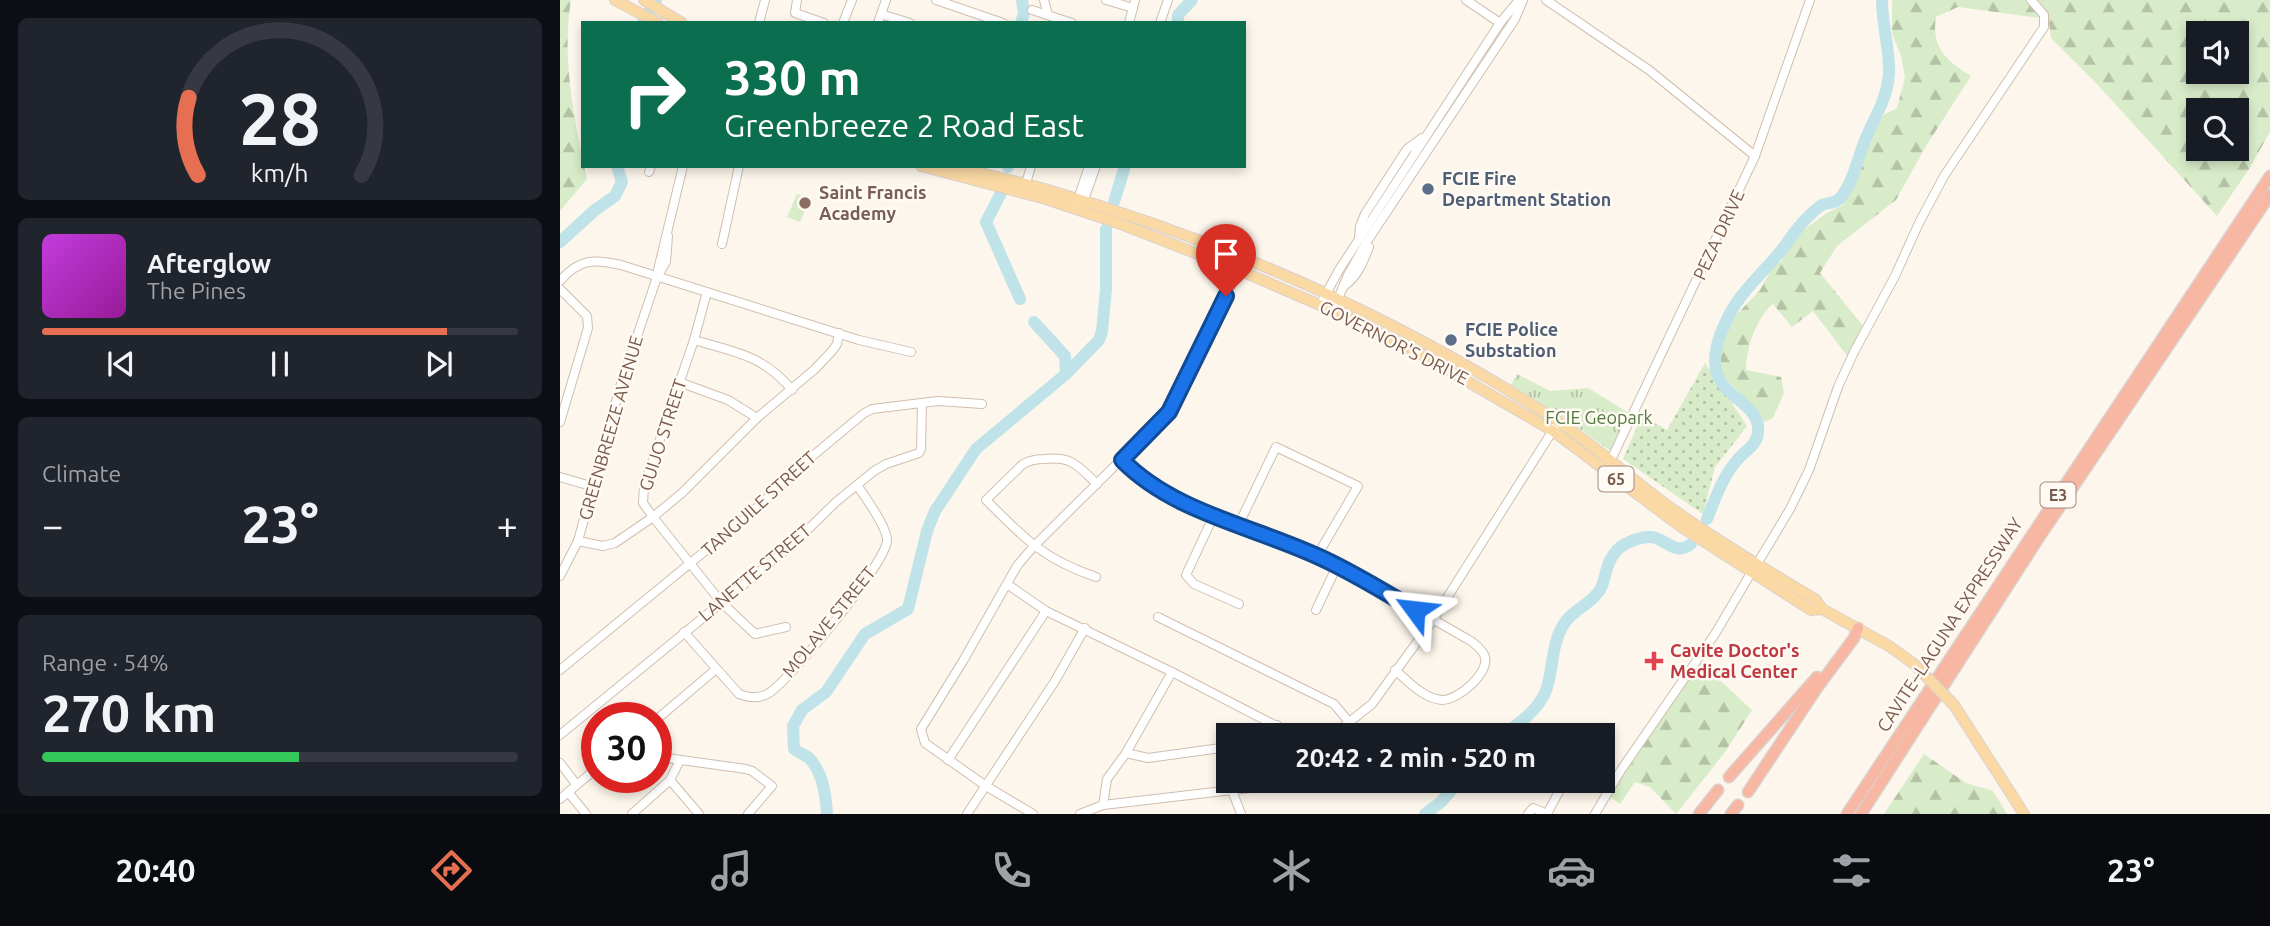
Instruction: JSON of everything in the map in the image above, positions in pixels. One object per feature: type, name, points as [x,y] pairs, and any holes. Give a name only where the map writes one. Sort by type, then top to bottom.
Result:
[{"type":"highway","name":"CAVITE–LAGUNA EXPRESSWAY","points":[[1847,814],[2270,176]]},
{"type":"highway","name":"CAVITE–LAGUNA EXPRESSWAY","points":[[1861,814],[2038,539],[2216,279],[2270,195]]},
{"type":"highway","points":[[1729,777],[1812,684],[1848,635],[1858,628]]},
{"type":"highway","points":[[1748,792],[1817,688],[1854,638],[1858,628]]},
{"type":"highway","points":[[1699,814],[1718,790]]},
{"type":"main road","points":[[615,0],[655,21]]},
{"type":"main road","points":[[644,0],[679,21]]},
{"type":"main road","name":"GOVERNOR'S DRIVE","points":[[930,168],[1024,188]]},
{"type":"main road","name":"GOVERNOR'S DRIVE","points":[[958,168],[1244,258],[1325,294],[1458,361],[1609,462],[1683,522]]},
{"type":"main road","name":"GOVERNOR'S DRIVE","points":[[1119,218],[1336,312],[1556,426],[1683,522],[1754,569],[1816,600],[1822,609],[1889,646],[1914,664],[1954,705],[2024,814]]},
{"type":"main road","points":[[1336,312],[1341,302]]},
{"type":"street","points":[[760,21],[765,0]]},
{"type":"street","points":[[797,0],[794,13],[815,21]]},
{"type":"street","points":[[844,21],[851,0]]},
{"type":"street","points":[[879,21],[886,0]]},
{"type":"street","points":[[936,0],[997,21]]},
{"type":"street","points":[[1044,0],[1048,15]]},
{"type":"street","points":[[1106,0],[1134,4],[1130,21]]},
{"type":"street","points":[[1161,21],[1168,0]]},
{"type":"street","points":[[1466,0],[1500,23]]},
{"type":"street","points":[[1320,305],[1359,239],[1365,214],[1407,149],[1428,135],[1500,23],[1521,0]]},
{"type":"street","points":[[1341,302],[1343,287],[1354,279],[1363,266],[1369,246],[1383,226],[1383,218],[1515,19],[1521,0]]},
{"type":"street","points":[[1546,0],[1645,67],[1755,156]]},
{"type":"street","name":"PEZA DRIVE","points":[[1609,462],[1755,156],[1810,0]]},
{"type":"street","points":[[1595,814],[1621,770],[1708,645],[1790,509],[1809,470],[1838,387],[1919,223],[1944,176],[2044,27],[2044,15],[2031,0]]},
{"type":"street","points":[[1032,10],[1066,21]]},
{"type":"street","points":[[881,14],[904,21]]},
{"type":"street","name":"GREENBREEZE AVENUE","points":[[560,576],[578,541],[620,387],[657,277],[683,168]]},
{"type":"street","points":[[722,244],[739,168]]},
{"type":"street","points":[[1024,188],[1030,168]]},
{"type":"street","points":[[1079,205],[1079,195],[1088,168]]},
{"type":"street","points":[[1079,205],[1085,198],[1095,168]]},
{"type":"street","points":[[1028,813],[925,743],[921,729],[1017,566],[1169,412],[1244,258]]},
{"type":"street","points":[[560,281],[581,263],[596,260],[892,349],[911,352]]},
{"type":"street","points":[[560,289],[587,316],[588,328],[560,422]]},
{"type":"street","name":"GUIJO STREET","points":[[707,292],[694,340],[642,492],[643,503],[721,602],[755,634],[786,627]]},
{"type":"street","points":[[578,541],[603,546],[615,543],[682,494],[757,418],[792,390],[832,351],[837,344],[839,333]]},
{"type":"street","points":[[694,340],[764,363],[778,373],[792,390]]},
{"type":"street","points":[[680,383],[728,400],[757,418]]},
{"type":"street","name":"TANGUILE STREET","points":[[560,670],[690,564],[863,414],[872,409],[938,401],[982,404]]},
{"type":"street","name":"LANETTE STREET","points":[[560,735],[793,544],[857,485],[886,464],[919,453],[922,404]]},
{"type":"street","points":[[1158,617],[1334,704],[1350,723],[1371,704],[1433,620],[1556,426]]},
{"type":"street","points":[[1239,524],[1276,447],[1358,486],[1317,556]]},
{"type":"street","points":[[1096,577],[1067,567],[1033,547],[986,500],[1030,460],[1060,457],[1070,459],[1097,484]]},
{"type":"street","points":[[1122,460],[1149,484],[1214,515],[1337,566],[1471,640],[1486,659],[1471,686],[1452,699],[1440,700],[1417,689],[1395,670]]},
{"type":"street","points":[[560,477],[591,486]]},
{"type":"street","name":"MOLAVE STREET","points":[[684,632],[739,694],[750,698],[771,692],[852,599],[873,571],[887,543],[887,533],[857,485]]},
{"type":"street","points":[[1214,515],[1186,575],[1194,584],[1239,604]]},
{"type":"street","points":[[1316,610],[1337,566]]},
{"type":"street","points":[[1007,584],[1046,611],[1275,723]]},
{"type":"street","points":[[948,760],[1046,611]]},
{"type":"street","points":[[967,814],[1055,681],[1085,628]]},
{"type":"street","points":[[672,706],[715,670]]},
{"type":"street","points":[[1103,805],[1107,779],[1126,753],[1172,672]]},
{"type":"street","points":[[1126,753],[1148,758],[1216,749]]},
{"type":"street","points":[[672,759],[752,771],[772,786],[748,814]]},
{"type":"street","points":[[672,776],[680,760]]},
{"type":"street","points":[[560,763],[576,784]]},
{"type":"street","points":[[560,799],[581,780]]},
{"type":"street","points":[[672,782],[699,814]]},
{"type":"street","points":[[568,792],[586,814]]},
{"type":"street","points":[[1080,814],[1103,805],[1216,792]]},
{"type":"street","points":[[632,814],[655,793]]},
{"type":"street","points":[[1232,793],[1241,814]]},
{"type":"street","points":[[1528,814],[1533,807],[1547,814],[1558,793]]},
{"type":"green space","points":[[560,0],[571,0],[568,22],[569,68],[581,149],[581,168],[585,168],[587,179],[560,211]]},
{"type":"green space","points":[[1892,0],[2270,0],[2270,132],[2217,216],[2096,83],[2051,38],[2049,23],[2039,18],[1958,7],[1936,17],[1936,37],[1943,52],[1971,76],[1926,146],[1896,200],[1837,246],[1820,273],[1863,326],[1848,357],[1813,311],[1792,327],[1773,304],[1757,325],[1750,343],[1746,370],[1781,377],[1784,393],[1773,418],[1762,423],[1752,407],[1724,376],[1719,359],[1723,333],[1727,325],[1760,290],[1774,265],[1781,262],[1791,240],[1825,214],[1843,205],[1878,124],[1885,114],[1897,108],[1905,77],[1901,56],[1892,33]]},
{"type":"green space","points":[[797,194],[810,199],[800,222],[787,217]]},
{"type":"green space","points":[[1705,363],[1747,426],[1715,467],[1703,514],[1623,459],[1642,416],[1667,430]]},
{"type":"green space","name":"FCIE Geopark","points":[[1517,374],[1550,391],[1588,388],[1629,413],[1612,452],[1562,416],[1511,385]]},
{"type":"green space","points":[[1700,662],[1752,710],[1725,752],[1676,814],[1650,787],[1622,774]]},
{"type":"green space","points":[[1924,754],[1966,783],[1993,791],[2007,814],[1884,814]]},
{"type":"green space","points":[[1622,774],[1635,782],[1620,804],[1608,795],[1615,793],[1615,784]]},
{"type":"waterway","points":[[644,21],[656,0]]},
{"type":"waterway","points":[[1022,0],[1024,13],[1022,21]]},
{"type":"waterway","points":[[1178,21],[1178,15],[1192,0]]},
{"type":"waterway","points":[[1707,519],[1720,487],[1739,458],[1753,444],[1758,433],[1756,420],[1750,410],[1722,384],[1716,371],[1715,355],[1721,333],[1740,298],[1802,223],[1820,206],[1839,199],[1849,185],[1888,84],[1889,65],[1882,0]]},
{"type":"waterway","points":[[560,242],[615,196],[622,182],[618,168]]},
{"type":"waterway","points":[[1114,202],[1124,168]]},
{"type":"waterway","points":[[1000,195],[986,222],[1020,299]]},
{"type":"waterway","points":[[827,814],[821,777],[809,758],[794,749],[793,726],[802,710],[826,692],[865,634],[908,609],[927,531],[935,511],[976,449],[1066,374],[1099,340],[1106,289],[1106,229]]},
{"type":"waterway","points":[[1034,322],[1065,356],[1066,374]]},
{"type":"waterway","points":[[1519,723],[1537,706],[1545,693],[1561,629],[1570,616],[1598,593],[1609,563],[1618,549],[1634,540],[1648,537],[1676,548],[1691,544]]},
{"type":"waterway","points":[[1425,814],[1449,793]]},
{"type":"place","name":"FCIE Fire Department Station","points":[[1428,189]]},
{"type":"place","name":"Saint Francis Academy","points":[[805,203]]},
{"type":"place","name":"FCIE Police Substation","points":[[1451,340]]},
{"type":"place","name":"Cavite Doctor's Medical Center","points":[[1654,661]]},
{"type":"route","points":[[1226,296],[1169,412],[1122,460],[1134,473],[1164,493],[1317,556],[1415,610]]}]
